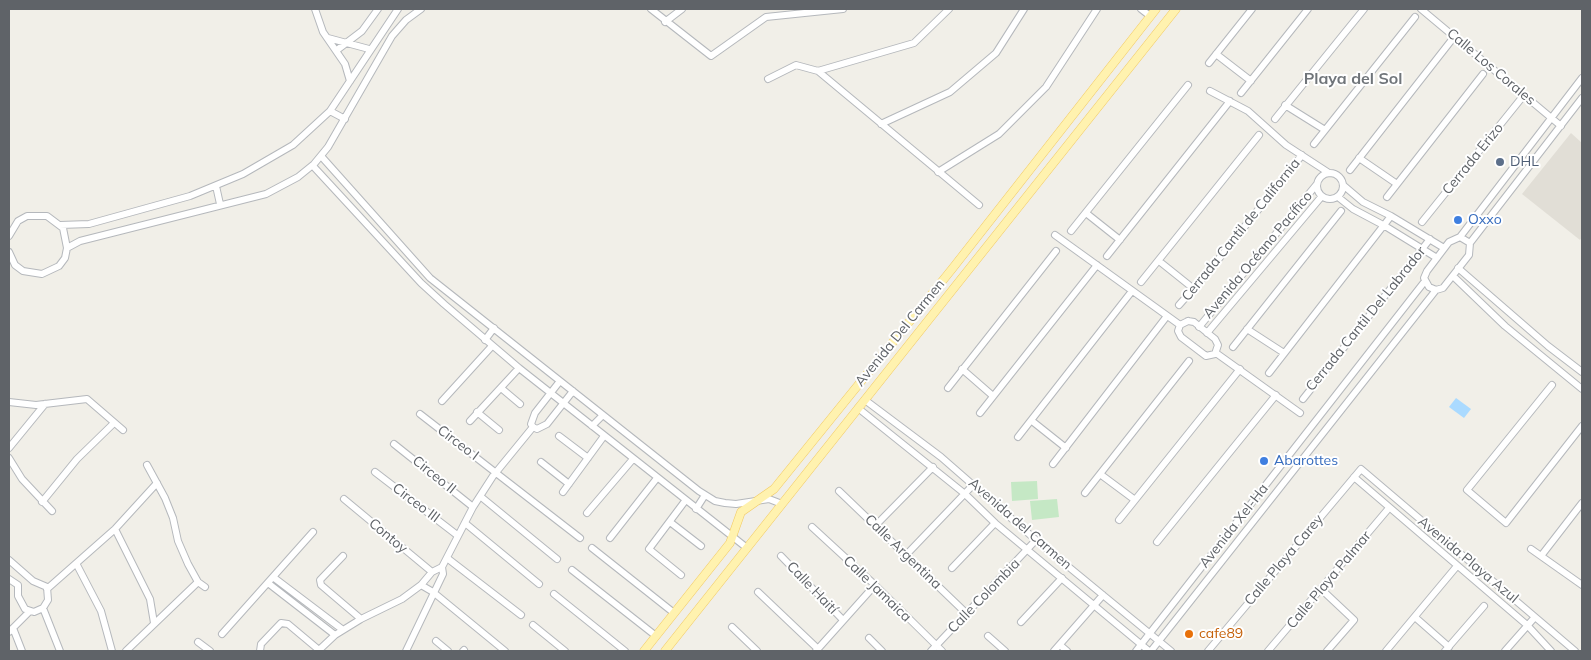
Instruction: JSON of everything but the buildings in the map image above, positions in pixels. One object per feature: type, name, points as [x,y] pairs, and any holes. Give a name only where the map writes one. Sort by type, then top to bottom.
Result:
[{"type":"main road","name":"Avenida Del Carmen","points":[[644,651],[730,543],[741,512],[774,489],[952,269],[1040,154],[1156,9]]},
{"type":"main road","name":"Avenida Del Carmen","points":[[665,651],[967,274],[1176,9]]},
{"type":"main road","points":[[1127,45],[1139,55]]},
{"type":"main road","points":[[1040,154],[1053,164]]},
{"type":"main road","points":[[952,269],[961,269],[967,274]]},
{"type":"street","points":[[314,9],[328,38],[345,64],[350,81]]},
{"type":"street","points":[[337,50],[362,31],[378,9]]},
{"type":"street","points":[[60,225],[89,224],[190,196],[243,174],[293,145],[330,111],[369,49],[398,9]]},
{"type":"street","points":[[67,248],[80,241],[220,204],[266,194],[281,188],[313,166],[321,156],[345,119],[392,36],[406,20],[421,9]]},
{"type":"street","points":[[650,9],[711,56],[766,17],[843,9]]},
{"type":"street","points":[[665,22],[682,9]]},
{"type":"street","points":[[818,72],[914,43],[949,9]]},
{"type":"street","points":[[882,124],[950,92],[996,53],[1024,9]]},
{"type":"street","points":[[938,172],[999,134],[1046,87],[1097,9]]},
{"type":"street","points":[[1141,9],[1150,16]]},
{"type":"street","points":[[1209,63],[1252,9]]},
{"type":"street","points":[[1241,93],[1308,9]]},
{"type":"street","points":[[1275,119],[1364,9]]},
{"type":"street","name":"Calle Los Corales","points":[[1421,9],[1561,126]]},
{"type":"street","points":[[1314,144],[1415,17]]},
{"type":"street","points":[[1350,170],[1454,37]]},
{"type":"street","points":[[328,38],[369,49]]},
{"type":"street","points":[[1216,54],[1251,81]]},
{"type":"street","points":[[768,79],[796,65],[818,72],[979,205]]},
{"type":"street","points":[[1387,198],[1482,74]]},
{"type":"street","points":[[1210,91],[1248,111],[1286,145],[1329,173],[1337,174],[1343,185],[1363,202],[1392,216],[1444,248],[1452,239],[1460,237],[1582,78]]},
{"type":"street","points":[[1071,231],[1188,85]]},
{"type":"street","name":"Cerrada Erizo","points":[[1422,222],[1524,95]]},
{"type":"street","points":[[1460,237],[1470,243],[1582,98]]},
{"type":"street","points":[[1107,256],[1230,101]]},
{"type":"street","points":[[1285,106],[1325,130]]},
{"type":"street","points":[[330,111],[345,119]]},
{"type":"street","points":[[1141,282],[1259,135]]},
{"type":"street","name":"Cerrada Cantil de California","points":[[1179,305],[1302,155]]},
{"type":"street","points":[[321,156],[430,278],[705,496],[725,503],[769,499],[782,504]]},
{"type":"street","points":[[1360,158],[1397,184]]},
{"type":"street","points":[[313,166],[424,286],[485,340],[563,404],[748,548]]},
{"type":"street","points":[[1329,173],[1321,176],[1317,184],[1322,196],[1329,199],[1338,197]]},
{"type":"street","name":"Avenida Océano Pacífico","points":[[1199,327],[1317,184]]},
{"type":"street","points":[[1338,197],[1343,185]]},
{"type":"street","points":[[216,186],[220,204]]},
{"type":"street","points":[[1495,191],[1504,198]]},
{"type":"street","name":"Avenida Océano Pacífico","points":[[1207,333],[1322,196]]},
{"type":"street","points":[[1338,197],[1353,209],[1386,226],[1437,258]]},
{"type":"street","points":[[1233,347],[1341,211]]},
{"type":"street","points":[[1086,214],[1120,240]]},
{"type":"street","points":[[9,236],[18,221],[27,216],[47,216],[60,225],[67,238],[67,248],[59,266],[42,274],[23,271],[10,261],[9,252]]},
{"type":"street","points":[[1269,373],[1392,216]]},
{"type":"street","points":[[1055,235],[1180,325]]},
{"type":"street","name":"Cerrada Cantil Del Labrador","points":[[1303,398],[1430,240]]},
{"type":"street","name":"Avenida Xel-Ha","points":[[1150,651],[1421,308],[1436,290],[1443,288],[1453,276],[1469,255],[1470,243]]},
{"type":"street","name":"Avenida Xel-Ha","points":[[1136,651],[1425,281],[1425,274],[1444,248]]},
{"type":"street","points":[[948,388],[1056,251]]},
{"type":"street","points":[[1159,261],[1194,289]]},
{"type":"street","points":[[980,413],[1097,265]]},
{"type":"street","points":[[1458,268],[1528,329],[1582,372]]},
{"type":"street","points":[[1453,276],[1520,338],[1582,389]]},
{"type":"street","points":[[1425,281],[1429,287],[1436,290]]},
{"type":"street","points":[[1018,437],[1132,290]]},
{"type":"street","points":[[1483,305],[1490,297]]},
{"type":"street","points":[[1411,299],[1421,308]]},
{"type":"street","points":[[1053,464],[1167,316]]},
{"type":"street","points":[[1188,321],[1207,333],[1217,342],[1216,353],[1209,356],[1203,354],[1181,337],[1178,331],[1180,325],[1188,321]]},
{"type":"street","points":[[485,340],[494,328]]},
{"type":"street","points":[[1247,329],[1284,353]]},
{"type":"street","points":[[1520,338],[1528,329]]},
{"type":"street","points":[[442,401],[492,346]]},
{"type":"street","points":[[1216,353],[1300,413]]},
{"type":"street","points":[[1084,493],[1189,360]]},
{"type":"street","points":[[470,421],[519,368]]},
{"type":"street","points":[[962,369],[993,396]]},
{"type":"street","points":[[1119,520],[1240,369]]},
{"type":"street","points":[[533,427],[531,424],[535,413],[560,381]]},
{"type":"street","points":[[1552,385],[1467,490],[1506,523],[1582,426]]},
{"type":"street","points":[[501,388],[520,404]]},
{"type":"street","points":[[533,427],[536,429],[546,424],[573,391]]},
{"type":"street","points":[[1157,542],[1276,395]]},
{"type":"street","points":[[9,402],[45,404],[87,399],[123,430]]},
{"type":"street","name":"Avenida del Carmen","points":[[865,400],[974,484],[1036,540],[1171,651]]},
{"type":"street","points":[[9,448],[45,404]]},
{"type":"street","name":"Avenida del Carmen","points":[[858,408],[933,467],[995,523],[1150,651]]},
{"type":"street","points":[[477,412],[499,430]]},
{"type":"street","name":"Circeo I","points":[[420,414],[580,538]]},
{"type":"street","points":[[592,426],[603,415]]},
{"type":"street","points":[[1032,421],[1066,448]]},
{"type":"street","points":[[42,502],[77,459],[114,423]]},
{"type":"street","points":[[260,651],[261,644],[281,623],[288,624],[319,651],[335,635],[361,619],[402,599],[421,585],[432,572],[442,567],[448,558],[457,534],[480,496],[496,472],[533,427]]},
{"type":"street","points":[[899,440],[906,430]]},
{"type":"street","points":[[559,436],[588,458]]},
{"type":"street","points":[[562,492],[604,436]]},
{"type":"street","name":"Circeo II","points":[[394,444],[473,507]]},
{"type":"street","points":[[9,458],[22,479],[52,511]]},
{"type":"street","points":[[587,513],[633,459]]},
{"type":"street","points":[[541,462],[569,484]]},
{"type":"street","points":[[147,465],[173,518],[178,541],[198,582],[205,587]]},
{"type":"street","points":[[876,525],[933,467]]},
{"type":"street","name":"Calle Playa Carey","points":[[1208,651],[1360,469]]},
{"type":"street","name":"Avenida Playa Azul","points":[[1360,469],[1575,651]]},
{"type":"street","name":"Circeo III","points":[[376,472],[457,534]]},
{"type":"street","points":[[1100,474],[1135,500]]},
{"type":"street","name":"Avenida Playa Azul","points":[[1354,477],[1527,625],[1551,651]]},
{"type":"street","points":[[610,538],[657,478]]},
{"type":"street","points":[[47,589],[77,565],[116,529],[157,483]]},
{"type":"street","points":[[907,554],[974,484]]},
{"type":"street","name":"Calle Argentina","points":[[839,491],[907,554],[967,614]]},
{"type":"street","points":[[480,496],[557,559]]},
{"type":"street","points":[[696,509],[705,496]]},
{"type":"street","name":"Contoy","points":[[344,499],[432,572]]},
{"type":"street","points":[[681,575],[649,549],[686,501]]},
{"type":"street","points":[[1542,556],[1582,504]]},
{"type":"street","name":"Calle Playa Palmar","points":[[1268,651],[1389,508]]},
{"type":"street","points":[[670,522],[701,546]]},
{"type":"street","points":[[465,523],[539,584]]},
{"type":"street","points":[[952,568],[995,523]]},
{"type":"street","name":"Calle Jamaica","points":[[812,527],[875,585],[934,649],[942,651]]},
{"type":"street","points":[[116,529],[150,599],[154,623]]},
{"type":"street","points":[[222,634],[313,532]]},
{"type":"street","name":"Calle Colombia","points":[[934,649],[1036,540]]},
{"type":"street","points":[[592,548],[674,613]]},
{"type":"street","points":[[1531,549],[1582,584]]},
{"type":"street","points":[[343,556],[320,580],[321,585],[361,619]]},
{"type":"street","name":"Calle Haití","points":[[781,556],[843,620]]},
{"type":"street","points":[[448,558],[521,615]]},
{"type":"street","points":[[9,560],[33,581],[41,583],[47,589],[48,600],[43,608],[30,611],[11,630],[22,651]]},
{"type":"street","points":[[77,565],[101,611],[112,651]]},
{"type":"street","points":[[1386,651],[1416,618],[1457,566]]},
{"type":"street","points":[[406,651],[443,574],[442,567]]},
{"type":"street","points":[[572,570],[656,636]]},
{"type":"street","points":[[273,577],[343,630]]},
{"type":"street","points":[[1021,622],[1062,578]]},
{"type":"street","points":[[9,579],[18,585],[20,602],[30,611]]},
{"type":"street","points":[[126,651],[198,582]]},
{"type":"street","points":[[268,583],[335,635]]},
{"type":"street","points":[[421,585],[433,592],[505,651]]},
{"type":"street","points":[[758,592],[817,650],[875,585]]},
{"type":"street","points":[[1320,589],[1354,620],[1328,651]]},
{"type":"street","points":[[554,594],[625,651]]},
{"type":"street","points":[[1054,651],[1103,595]]},
{"type":"street","points":[[1416,618],[1447,649],[1484,606]]},
{"type":"street","points":[[43,608],[60,651]]},
{"type":"street","points":[[1505,651],[1535,617]]},
{"type":"street","points":[[533,626],[565,651]]},
{"type":"street","points":[[732,627],[757,651]]},
{"type":"street","points":[[988,636],[1005,651]]},
{"type":"street","points":[[869,638],[882,651]]},
{"type":"street","points":[[436,641],[448,651]]},
{"type":"street","points":[[198,642],[210,651]]},
{"type":"street","points":[[1060,645],[1066,651]]},
{"type":"shaded area","points":[[1571,133],[1582,143],[1582,237],[1580,240],[1522,194]]},
{"type":"green space","points":[[1037,481],[1038,499],[1012,501],[1011,482]]},
{"type":"green space","points":[[1057,499],[1059,517],[1032,520],[1030,501]]},
{"type":"water","points":[[1456,398],[1471,409],[1464,418],[1449,407]]},
{"type":"place","name":"DHL","points":[[1500,162]]},
{"type":"place","name":"Oxxo","points":[[1458,220]]},
{"type":"place","name":"Abarottes","points":[[1264,461]]},
{"type":"place","name":"cafe89","points":[[1189,634]]},
{"type":"district","name":"Playa del Sol","points":[[1353,79]]}]
